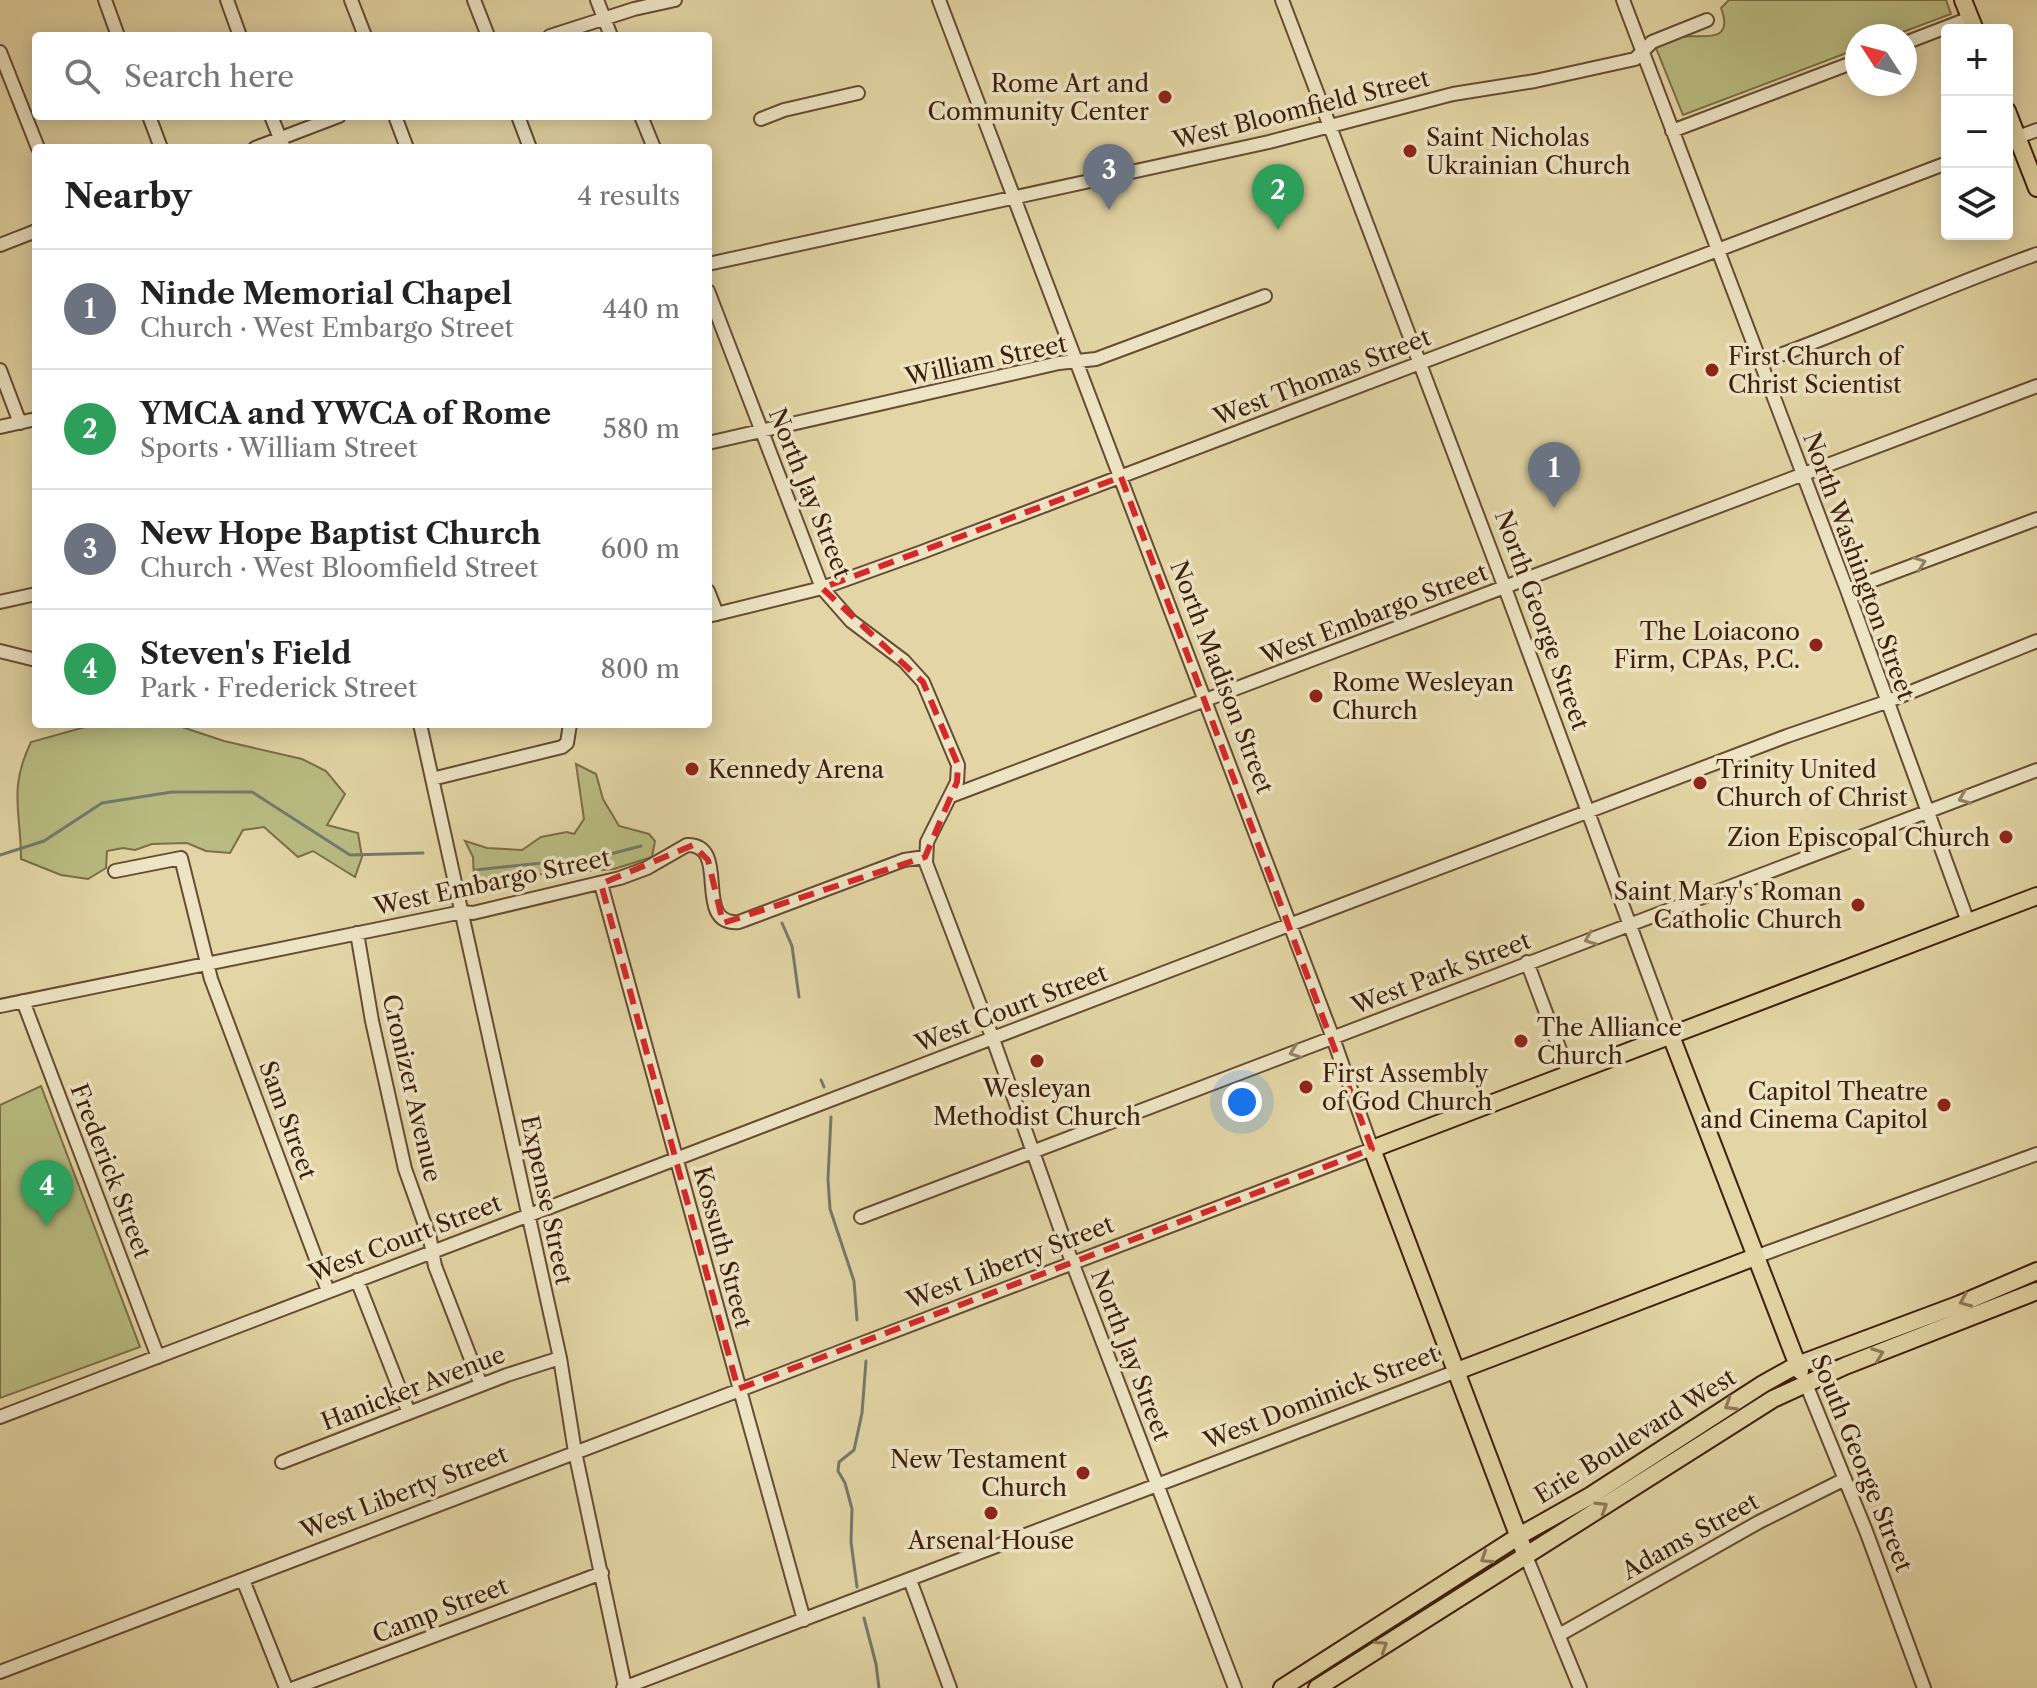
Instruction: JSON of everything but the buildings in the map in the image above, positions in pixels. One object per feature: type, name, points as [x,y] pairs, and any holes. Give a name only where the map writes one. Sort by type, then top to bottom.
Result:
[{"type":"main road","points":[[1963,0],[1973,24]]},
{"type":"main road","points":[[2013,141],[2037,188]]},
{"type":"main road","name":"West Liberty Street","points":[[1372,1149],[2037,896]]},
{"type":"main road","name":"North George Street","points":[[1671,1036],[1755,1257]]},
{"type":"main road","name":"North Madison Street","points":[[1372,1149],[1526,1556]]},
{"type":"main road","name":"South George Street","points":[[1755,1257],[1806,1384]]},
{"type":"main road","name":"West Dominick Street","points":[[1457,1371],[1755,1257]]},
{"type":"main road","name":"Erie Boulevard West","points":[[1282,1688],[1519,1536],[1590,1496],[1797,1365],[1960,1304],[2037,1271]]},
{"type":"main road","name":"Erie Boulevard West","points":[[1317,1688],[1773,1399],[2037,1291]]},
{"type":"street","points":[[105,0],[117,32]]},
{"type":"street","points":[[227,0],[239,32]]},
{"type":"street","points":[[351,0],[363,32]]},
{"type":"street","points":[[474,0],[486,32]]},
{"type":"street","points":[[597,0],[609,32]]},
{"type":"street","points":[[562,32],[675,0]]},
{"type":"street","name":"North Madison Street","points":[[939,0],[1333,1038],[1372,1149]]},
{"type":"street","name":"North George Street","points":[[1282,0],[1671,1036]]},
{"type":"street","name":"North Washington Street","points":[[1623,0],[1847,590],[1968,922]]},
{"type":"street","name":"West Bloomfield Street","points":[[712,263],[1331,127],[1453,94],[1535,81],[1635,59],[1652,42],[1707,20]]},
{"type":"street","points":[[1917,40],[1941,33]]},
{"type":"street","points":[[0,52],[36,144]]},
{"type":"street","points":[[1672,131],[1845,66]]},
{"type":"street","points":[[761,119],[784,110],[858,93]]},
{"type":"street","points":[[150,120],[160,144]]},
{"type":"street","points":[[273,120],[282,143],[331,120]]},
{"type":"street","points":[[396,120],[406,144]]},
{"type":"street","points":[[520,120],[528,144]]},
{"type":"street","points":[[643,120],[652,144]]},
{"type":"street","points":[[2013,139],[2037,130]]},
{"type":"street","name":"West Thomas Street","points":[[712,615],[822,588],[1941,165]]},
{"type":"street","points":[[0,245],[32,233]]},
{"type":"street","points":[[1761,362],[2037,254]]},
{"type":"street","name":"William Street","points":[[712,442],[1059,363],[1096,359],[1265,296]]},
{"type":"street","name":"North Jay Street","points":[[712,302],[822,588],[851,621],[904,661],[923,682],[958,765],[957,782],[927,842],[925,857],[1034,1150],[1072,1262],[1235,1688]]},
{"type":"street","points":[[0,370],[20,423]]},
{"type":"street","name":"West Embargo Street","points":[[951,796],[2037,386]]},
{"type":"street","points":[[0,427],[32,420]]},
{"type":"street","points":[[1847,590],[2037,519]]},
{"type":"street","points":[[0,602],[32,595]]},
{"type":"street","name":"West Court Street","points":[[0,1417],[1787,736],[1886,702],[2037,641]]},
{"type":"street","points":[[0,651],[32,659]]},
{"type":"street","name":"Expense Street","points":[[421,728],[560,1358],[575,1452],[624,1688]]},
{"type":"street","points":[[432,779],[562,747],[567,743],[569,728]]},
{"type":"street","name":"West Park Street","points":[[861,1217],[2037,770]]},
{"type":"street","name":"West Embargo Street","points":[[0,1006],[462,912],[473,913],[601,884],[647,868],[679,849],[693,845],[705,852],[716,910],[720,917],[729,922],[739,922],[904,860],[925,857]]},
{"type":"street","name":"Sam Street","points":[[115,871],[181,858],[207,965],[328,1291]]},
{"type":"street","name":"Kossuth Street","points":[[601,884],[804,1620]]},
{"type":"street","name":"Cronizer Avenue","points":[[357,933],[372,1021],[405,1169],[433,1251],[435,1266],[481,1385]]},
{"type":"street","points":[[1527,962],[1569,1074]]},
{"type":"street","name":"Frederick Street","points":[[23,1001],[158,1357]]},
{"type":"street","name":"West Liberty Street","points":[[0,1672],[1372,1149]]},
{"type":"street","name":"West Dominick Street","points":[[1755,1257],[2037,1154]]},
{"type":"street","points":[[357,1280],[409,1413]]},
{"type":"street","name":"Hanicker Avenue","points":[[282,1462],[560,1358]]},
{"type":"street","name":"West Dominick Street","points":[[624,1688],[1457,1371]]},
{"type":"street","name":"South George Street","points":[[1806,1384],[1924,1688]]},
{"type":"street","name":"Adams Street","points":[[1559,1635],[1759,1522],[1845,1479]]},
{"type":"street","points":[[1526,1556],[1580,1688]]},
{"type":"street","name":"Camp Street","points":[[294,1688],[602,1573]]},
{"type":"street","points":[[243,1580],[286,1688]]},
{"type":"street","points":[[910,1580],[950,1688]]},
{"type":"highlighted area","points":[[1121,477],[1372,1149],[738,1389],[601,884],[693,845],[708,860],[723,923],[925,857],[957,782],[958,765],[923,682],[822,588]]},
{"type":"green space","points":[[1729,0],[1946,0],[1951,14],[1917,27],[1917,24],[1845,24],[1845,54],[1683,115],[1656,48],[1680,37],[1719,33],[1724,20],[1721,8]]},
{"type":"green space","points":[[82,728],[185,728],[224,741],[302,759],[326,771],[345,794],[327,825],[358,833],[362,857],[355,877],[313,851],[298,857],[264,827],[243,830],[230,853],[206,851],[187,843],[152,844],[135,850],[123,848],[107,851],[106,868],[88,879],[61,875],[21,859],[18,787],[31,742]]},
{"type":"green space","points":[[576,764],[596,774],[603,799],[619,826],[649,834],[655,841],[652,857],[614,869],[474,879],[473,857],[465,841],[487,848],[522,850],[541,837],[567,832],[574,834],[584,819]]},
{"type":"green space","points":[[41,1086],[140,1347],[0,1398],[0,1105]]},
{"type":"waterway","points":[[0,855],[44,841],[102,803],[172,792],[252,792],[350,855],[423,853]]},
{"type":"waterway","points":[[475,870],[599,857],[641,846]]},
{"type":"waterway","points":[[782,923],[792,946],[799,997]]},
{"type":"waterway","points":[[821,1080],[824,1087]]},
{"type":"waterway","points":[[831,1117],[830,1209],[854,1281],[857,1320]]},
{"type":"waterway","points":[[857,1587],[851,1542],[852,1509],[845,1483],[838,1471],[839,1462],[854,1450],[862,1413],[866,1361]]},
{"type":"waterway","points":[[864,1618],[879,1688]]},
{"type":"place","name":"Rome Art and Community Center","points":[[1165,97]]},
{"type":"place","name":"Saint Nicholas Ukrainian Church","points":[[1410,151]]},
{"type":"place","name":"New Hope Baptist Church","points":[[1109,210]]},
{"type":"place","name":"YMCA and YWCA of Rome","points":[[1278,230]]},
{"type":"place","name":"First Church of Christ Scientist","points":[[1712,370]]},
{"type":"place","name":"Ninde Memorial Chapel","points":[[1554,508]]},
{"type":"place","name":"The Loiacono Firm, CPAs, P.C.","points":[[1816,645]]},
{"type":"place","name":"Rome Wesleyan Church","points":[[1316,696]]},
{"type":"place","name":"Kennedy Arena","points":[[692,769]]},
{"type":"place","name":"Trinity United Church of Christ","points":[[1700,783]]},
{"type":"place","name":"Zion Episcopal Church","points":[[2006,837]]},
{"type":"place","name":"Saint Mary's Roman Catholic Church","points":[[1858,905]]},
{"type":"place","name":"The Alliance Church","points":[[1521,1041]]},
{"type":"place","name":"Wesleyan Methodist Church","points":[[1037,1061]]},
{"type":"place","name":"First Assembly of God Church","points":[[1306,1087]]},
{"type":"place","name":"Capitol Theatre and Cinema Capitol","points":[[1944,1105]]},
{"type":"place","name":"Steven's Field","points":[[47,1226]]},
{"type":"place","name":"New Testament Church","points":[[1083,1473]]},
{"type":"place","name":"Arsenal House","points":[[991,1513]]}]
